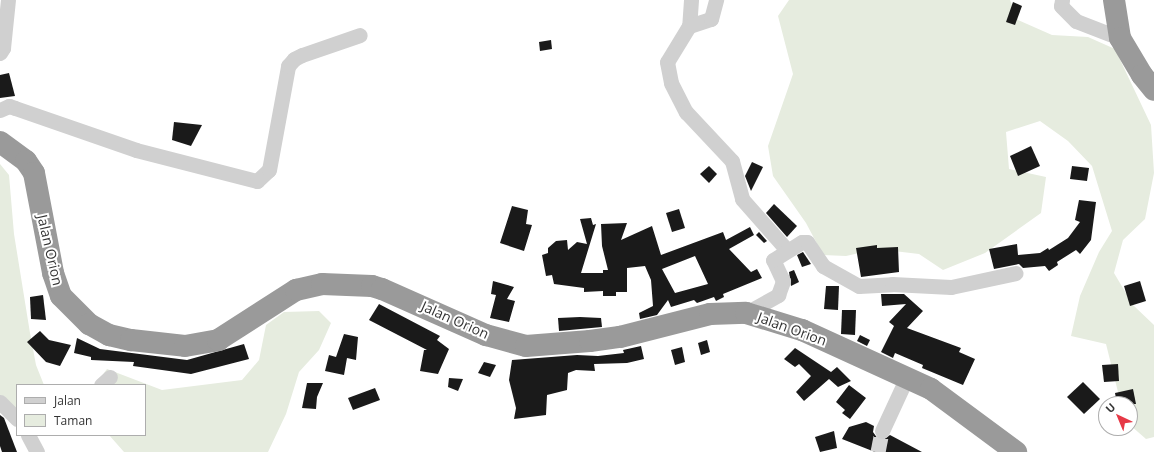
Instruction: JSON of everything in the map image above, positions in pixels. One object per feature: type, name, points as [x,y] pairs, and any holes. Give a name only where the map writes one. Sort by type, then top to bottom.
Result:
[{"type":"highway","points":[[1111,1],[1120,38],[1142,75],[1154,90]]},
{"type":"highway","name":"Jalan Orion","points":[[0,142],[26,161],[34,172],[53,273],[61,296],[78,314],[97,329],[131,340],[185,346],[218,340],[296,290],[322,284],[372,286],[382,289],[486,335],[526,346],[620,337],[710,314],[746,313],[783,323],[907,377],[942,396],[1007,450]]},
{"type":"street","points":[[0,53],[3,48],[8,0]]},
{"type":"street","points":[[691,0],[689,26],[667,62],[671,83],[686,112],[732,161],[742,199],[787,250]]},
{"type":"street","points":[[689,26],[711,19],[716,0]]},
{"type":"street","points":[[1062,0],[1061,6],[1076,21],[1120,38]]},
{"type":"street","points":[[0,110],[9,106],[136,150],[257,181],[269,170],[288,66],[294,59],[302,55],[360,35]]},
{"type":"street","points":[[746,313],[778,295],[783,281],[773,260],[802,242],[807,242],[823,266],[859,286],[892,284],[951,287],[1016,273]]},
{"type":"street","points":[[882,431],[907,377]]},
{"type":"street","points":[[0,402],[16,418]]},
{"type":"green space","points":[[789,0],[1010,0],[1018,20],[1052,35],[1088,37],[1115,49],[1151,125],[1154,173],[1145,219],[1123,240],[1114,273],[1133,305],[1154,325],[1154,437],[1146,439],[1138,432],[1138,396],[1119,396],[1106,344],[1071,336],[1080,296],[1099,252],[1112,231],[1092,166],[1068,141],[1040,121],[1006,132],[1009,169],[1046,177],[1041,213],[985,253],[943,270],[919,254],[877,249],[846,256],[823,255],[806,223],[773,176],[768,146],[793,74],[778,16]]},
{"type":"green space","points":[[0,164],[9,175],[14,234],[30,333],[36,365],[44,384],[16,384],[16,416],[0,413]]},
{"type":"green space","points":[[319,311],[331,323],[319,350],[299,372],[286,414],[268,452],[124,452],[110,436],[146,436],[146,384],[96,384],[107,369],[162,390],[242,380],[259,360],[266,325],[284,312]]},
{"type":"building","points":[[1013,2],[1022,6],[1015,25],[1006,22]]},
{"type":"building","points":[[551,40],[552,49],[540,51],[539,42]]},
{"type":"building","points":[[9,73],[15,96],[0,98],[0,75]]},
{"type":"building","points":[[174,122],[202,125],[191,146],[172,140]]},
{"type":"building","points":[[1031,146],[1040,166],[1018,176],[1010,156]]},
{"type":"building","points":[[752,162],[763,167],[751,191],[745,176]]},
{"type":"building","points":[[709,166],[717,174],[709,183],[700,174]]},
{"type":"building","points":[[1072,166],[1089,168],[1087,181],[1070,179]]},
{"type":"building","points":[[1079,200],[1096,202],[1091,240],[1080,254],[1076,250],[1057,262],[1058,265],[1049,271],[1045,266],[1023,268],[1019,264],[994,269],[989,249],[1017,244],[1018,255],[1040,253],[1048,248],[1049,250],[1068,238],[1080,222],[1075,220]]},
{"type":"building","points":[[774,204],[797,226],[787,237],[766,213]]},
{"type":"building","points":[[512,206],[528,210],[526,224],[532,225],[524,251],[500,243]]},
{"type":"building","points":[[679,209],[685,228],[672,232],[666,213]]},
{"type":"building","points":[[591,218],[593,225],[596,224],[581,273],[603,273],[603,270],[608,270],[602,246],[601,224],[627,223],[621,240],[652,226],[661,255],[723,232],[726,240],[750,227],[754,235],[729,249],[751,272],[757,269],[762,278],[723,294],[724,297],[716,301],[714,297],[697,303],[694,300],[671,307],[668,300],[657,315],[640,319],[639,313],[653,306],[651,280],[645,266],[627,268],[627,292],[616,292],[616,296],[603,296],[603,291],[584,292],[584,288],[554,284],[552,275],[546,276],[542,255],[548,253],[548,248],[556,241],[567,240],[568,250],[577,242],[587,244],[580,219]],"holes":[[[695,256],[708,284],[675,293],[662,269]]]},
{"type":"building","points":[[759,232],[767,241],[764,243],[756,235]]},
{"type":"building","points":[[877,245],[877,248],[898,247],[899,272],[861,277],[856,248]]},
{"type":"building","points":[[803,252],[811,264],[802,267],[797,255]]},
{"type":"building","points":[[794,270],[799,282],[791,286],[789,272]]},
{"type":"building","points":[[493,281],[514,287],[507,299],[515,301],[509,322],[490,318],[496,295],[491,294]]},
{"type":"building","points":[[1140,281],[1146,301],[1130,306],[1124,286]]},
{"type":"building","points":[[826,286],[839,286],[838,310],[824,309]]},
{"type":"building","points":[[881,294],[904,294],[923,311],[907,328],[961,348],[959,352],[975,359],[963,385],[922,368],[923,365],[895,353],[893,358],[881,352],[894,326],[889,322],[906,304],[882,306]]},
{"type":"building","points":[[43,295],[46,320],[31,319],[30,297]]},
{"type":"building","points":[[379,304],[440,336],[437,340],[449,349],[438,374],[420,371],[424,350],[427,350],[369,320]]},
{"type":"building","points":[[842,310],[856,310],[855,335],[841,334]]},
{"type":"building","points":[[558,318],[601,318],[602,327],[559,331]]},
{"type":"building","points":[[40,331],[49,340],[71,345],[60,366],[46,362],[27,342]]},
{"type":"building","points":[[344,334],[358,337],[356,360],[347,358],[344,375],[325,371],[329,355],[336,357]]},
{"type":"building","points":[[860,335],[870,340],[867,346],[857,341]]},
{"type":"building","points":[[77,338],[100,349],[187,360],[244,344],[249,359],[191,374],[133,366],[134,362],[91,360],[91,357],[74,353]]},
{"type":"building","points":[[707,340],[710,352],[701,355],[698,343]]},
{"type":"building","points":[[641,346],[644,359],[627,363],[594,364],[595,371],[576,370],[568,373],[567,390],[547,395],[546,415],[514,419],[516,408],[509,380],[512,360],[577,355],[598,356],[624,353],[623,350]]},
{"type":"building","points":[[682,347],[685,362],[675,365],[671,350]]},
{"type":"building","points":[[795,348],[831,372],[837,367],[851,381],[838,387],[829,379],[804,401],[796,392],[811,376],[799,364],[795,367],[784,359]]},
{"type":"building","points":[[484,362],[496,365],[490,377],[478,373]]},
{"type":"building","points":[[1118,364],[1119,381],[1104,382],[1102,365]]},
{"type":"building","points":[[449,378],[463,379],[458,391],[448,387]]},
{"type":"building","points":[[1083,382],[1098,397],[1098,401],[1084,414],[1067,397]]},
{"type":"building","points":[[307,383],[323,383],[317,397],[316,409],[302,408]]},
{"type":"building","points":[[849,385],[866,398],[850,419],[842,413],[845,410],[836,402]]},
{"type":"building","points":[[375,388],[380,400],[353,410],[348,398]]},
{"type":"building","points":[[1133,389],[1134,396],[1116,396],[1115,393]]},
{"type":"building","points":[[0,415],[4,418],[17,452],[2,452],[0,446]]},
{"type":"building","points":[[866,422],[874,426],[873,432],[878,439],[883,440],[890,435],[922,452],[875,452],[842,439],[849,427]]},
{"type":"building","points":[[834,431],[837,448],[820,452],[815,437]]},
{"type":"tunnel","points":[[878,452],[882,431]]}]
